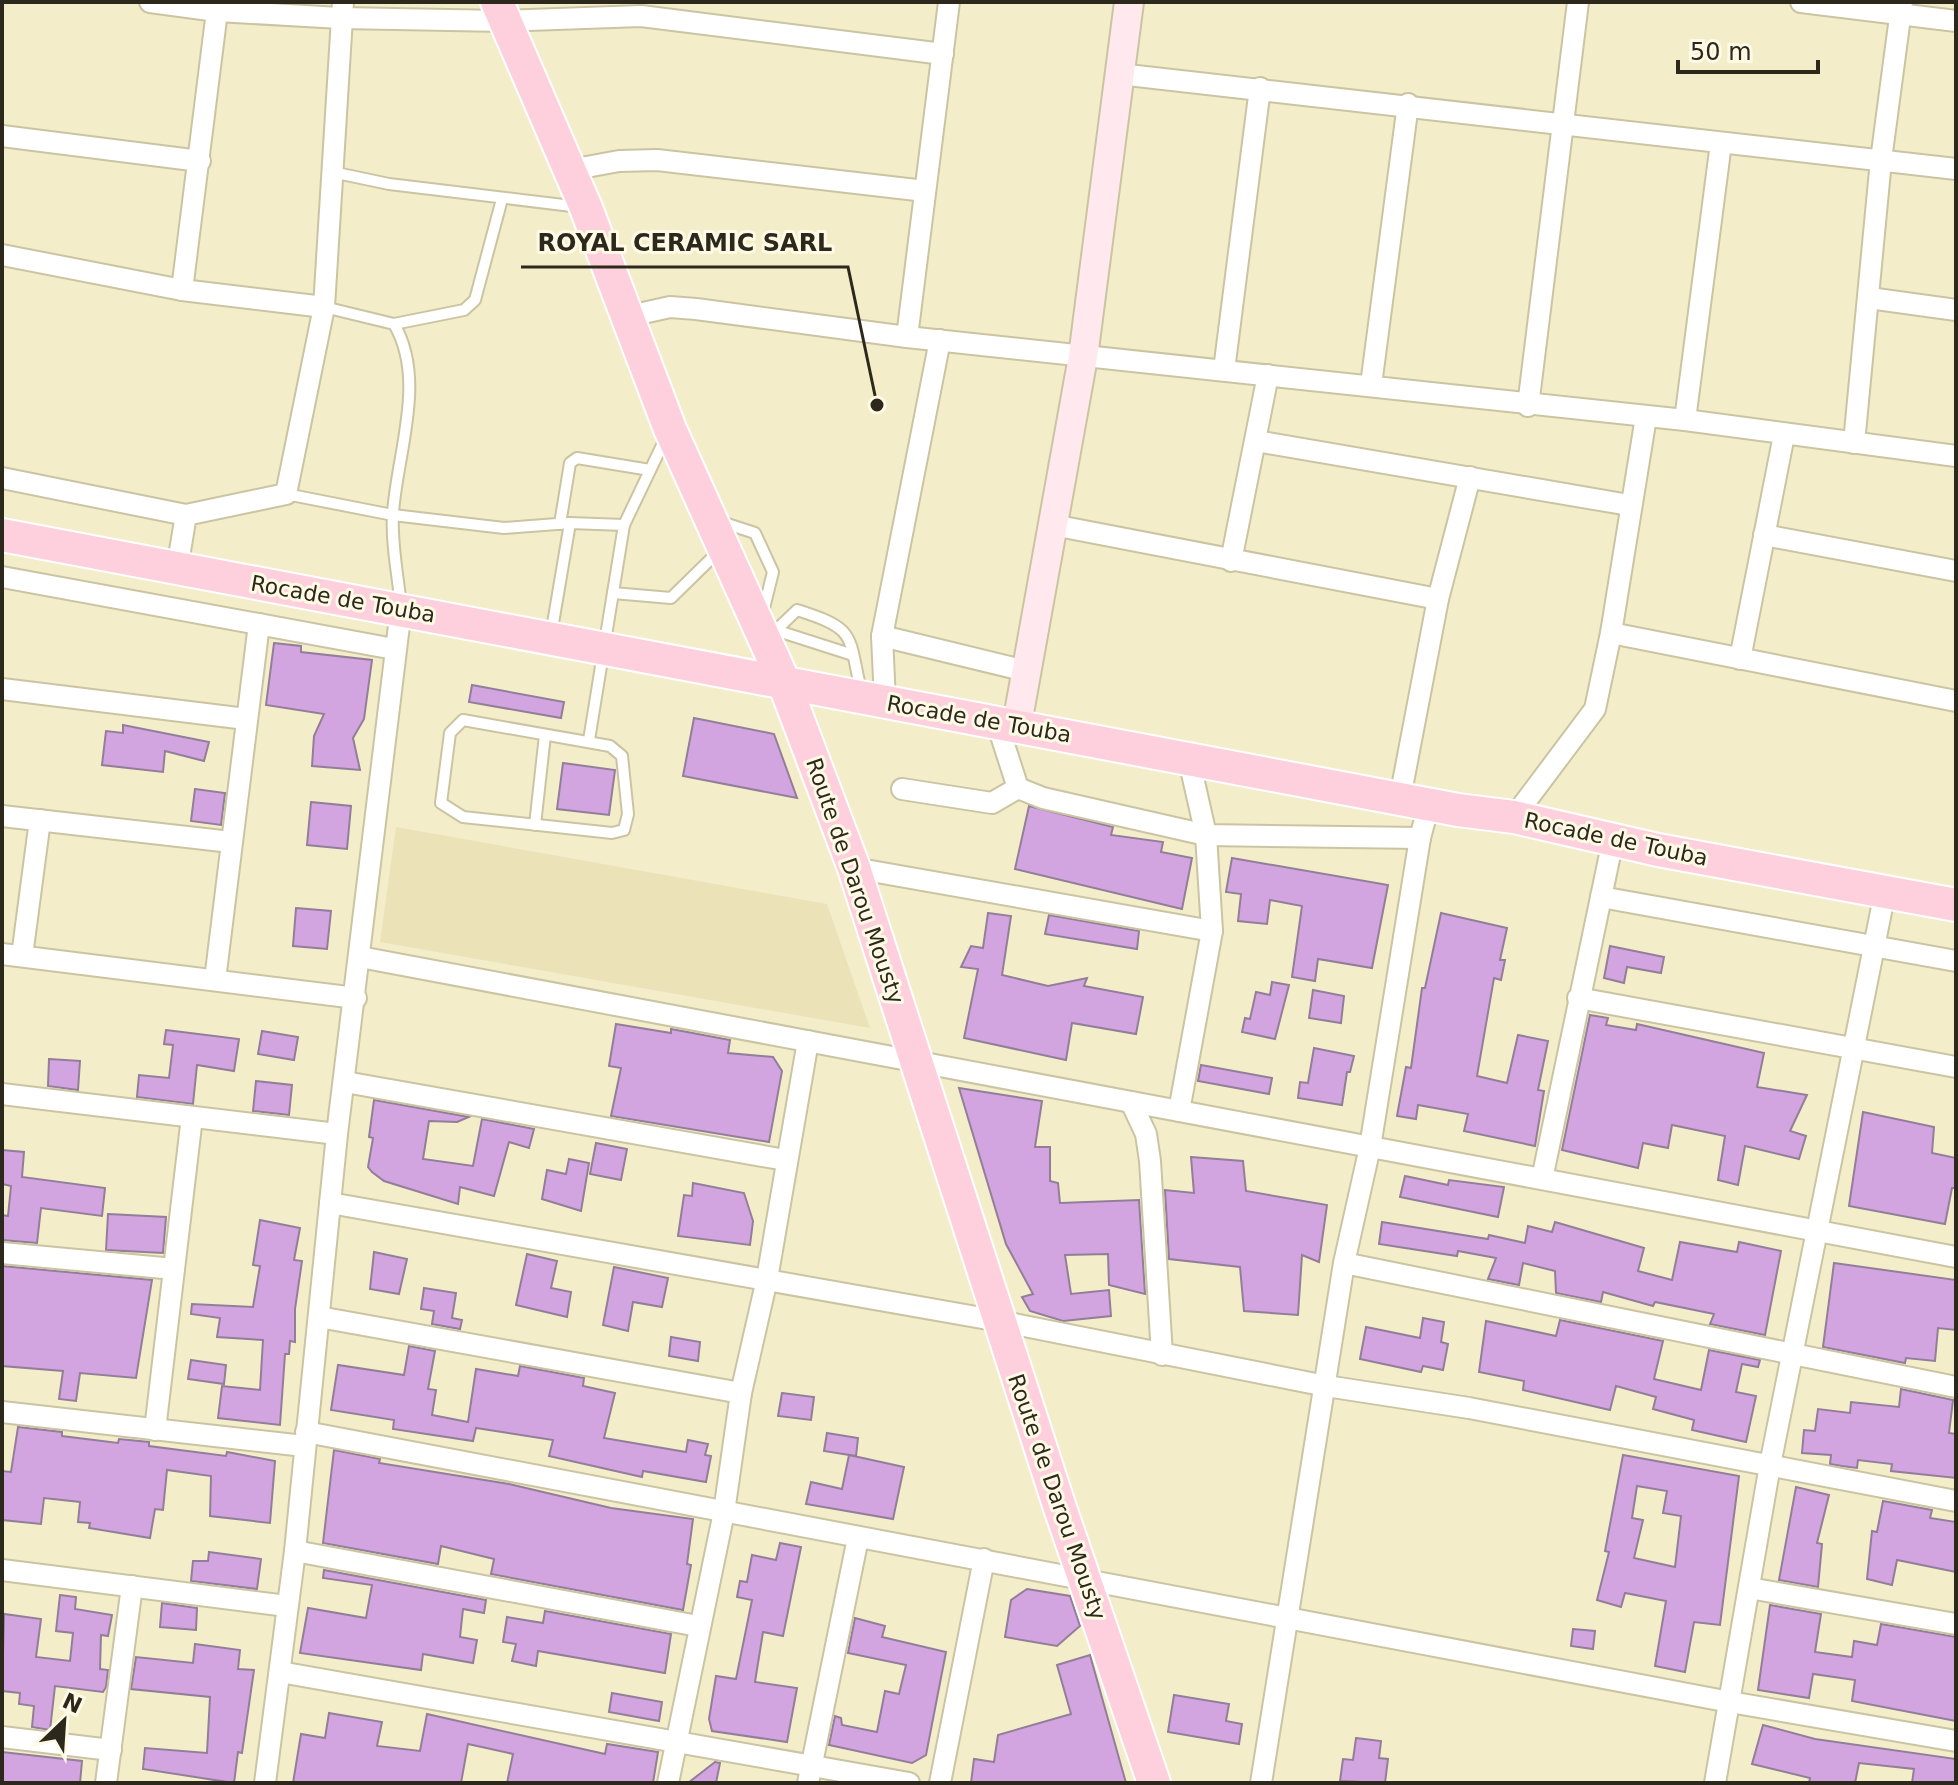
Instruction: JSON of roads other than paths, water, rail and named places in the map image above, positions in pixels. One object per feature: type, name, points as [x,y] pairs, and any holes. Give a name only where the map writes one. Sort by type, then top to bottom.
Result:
[{"type":"main road","name":"Route de Darou Mousty","points":[[500,11],[586,208],[625,317],[721,549],[766,633],[854,868],[999,1321],[1154,1783]]},
{"type":"main road","name":"Rocade de Touba","points":[[2,535],[1006,722],[1189,760],[1514,817],[1613,840],[1956,905]]},
{"type":"street","points":[[150,2],[217,11],[642,9],[943,54]]},
{"type":"street","points":[[907,337],[949,2]]},
{"type":"street","points":[[1018,788],[1006,722],[1026,671],[1083,357],[1129,2]]},
{"type":"street","points":[[1528,406],[1578,2]]},
{"type":"street","points":[[1801,2],[1901,8],[1956,21]]},
{"type":"street","points":[[1854,443],[1881,160],[1901,8]]},
{"type":"street","points":[[2,478],[186,515],[286,494],[324,307],[342,10]]},
{"type":"street","points":[[182,290],[217,11]]},
{"type":"street","points":[[1119,74],[1408,104],[1563,125],[1956,169]]},
{"type":"street","points":[[1224,370],[1260,88]]},
{"type":"street","points":[[1371,385],[1408,104]]},
{"type":"street","points":[[2,136],[200,161]]},
{"type":"street","points":[[1685,420],[1721,143]]},
{"type":"street","points":[[570,170],[619,161],[657,160],[925,191]]},
{"type":"street","points":[[2,255],[182,290],[324,307]]},
{"type":"street","points":[[1869,298],[1956,310]]},
{"type":"street","points":[[625,317],[670,307],[683,308],[1083,357],[1371,385],[1528,406],[1685,420],[1956,456]]},
{"type":"street","points":[[874,699],[882,636],[940,340]]},
{"type":"street","points":[[1231,561],[1268,375]]},
{"type":"street","points":[[1514,817],[1595,709],[1611,633],[1629,505],[1646,417]]},
{"type":"street","points":[[1740,659],[1784,435]]},
{"type":"street","points":[[1256,441],[1629,505]]},
{"type":"street","points":[[1261,1783],[1344,1263],[1370,1147],[1420,838],[1415,801],[1438,599],[1470,477]]},
{"type":"street","points":[[177,569],[186,515]]},
{"type":"street","points":[[1053,525],[1438,599]]},
{"type":"street","points":[[1764,535],[1956,571]]},
{"type":"street","points":[[2,577],[394,649]]},
{"type":"street","points":[[265,1783],[295,1551],[337,1134],[356,998],[401,609]]},
{"type":"street","points":[[215,980],[259,624]]},
{"type":"street","points":[[1611,633],[1956,701]]},
{"type":"street","points":[[882,636],[1026,671]]},
{"type":"street","points":[[2,689],[246,719]]},
{"type":"street","points":[[1179,1111],[1212,931],[1206,835],[1189,760]]},
{"type":"street","points":[[1018,788],[1043,798],[1206,835],[1420,838]]},
{"type":"street","points":[[902,789],[992,803],[1018,788]]},
{"type":"street","points":[[2,816],[231,842]]},
{"type":"street","points":[[40,820],[12,955],[356,998]]},
{"type":"street","points":[[1542,1179],[1613,840]]},
{"type":"street","points":[[854,868],[1212,931]]},
{"type":"street","points":[[1715,1783],[1770,1465],[1885,892]]},
{"type":"street","points":[[1601,897],[1956,961]]},
{"type":"street","points":[[360,957],[1956,1257]]},
{"type":"street","points":[[1578,998],[1956,1067]]},
{"type":"street","points":[[668,1783],[724,1512],[741,1393],[767,1279],[785,1160],[808,1041]]},
{"type":"street","points":[[345,1082],[785,1160]]},
{"type":"street","points":[[2,1094],[337,1134]]},
{"type":"street","points":[[1131,1102],[1146,1134],[1150,1161],[1162,1355]]},
{"type":"street","points":[[155,1430],[192,1117]]},
{"type":"street","points":[[330,1203],[999,1321],[1326,1386],[1469,1408],[1956,1501]]},
{"type":"street","points":[[2,1253],[174,1269]]},
{"type":"street","points":[[1344,1263],[1683,1331],[1791,1357],[1956,1387]]},
{"type":"street","points":[[319,1317],[741,1393]]},
{"type":"street","points":[[2,1412],[155,1430],[305,1439],[984,1559],[1730,1702],[1956,1741]]},
{"type":"street","points":[[810,1775],[858,1538]]},
{"type":"street","points":[[295,1551],[698,1626]]},
{"type":"street","points":[[940,1783],[984,1559]]},
{"type":"street","points":[[2,1570],[287,1606]]},
{"type":"street","points":[[106,1783],[132,1586]]},
{"type":"street","points":[[1749,1588],[1956,1624]]},
{"type":"street","points":[[280,1672],[676,1741],[810,1775],[909,1783]]},
{"type":"street","points":[[2,1737],[111,1750]]},
{"type":"lane","points":[[332,172],[502,199],[586,208]]},
{"type":"lane","points":[[324,307],[394,324],[464,310],[475,300],[502,199]]},
{"type":"lane","points":[[394,324],[406,345],[407,423],[393,515],[401,609]]},
{"type":"lane","points":[[589,740],[624,525],[670,429]]},
{"type":"lane","points":[[550,637],[570,463],[577,458],[650,470]]},
{"type":"lane","points":[[286,494],[393,515],[504,528],[565,524],[624,525]]},
{"type":"lane","points":[[708,518],[755,533],[773,572],[766,633]]},
{"type":"lane","points":[[613,593],[671,598],[721,549]]},
{"type":"lane","points":[[766,633],[797,610],[823,618],[847,631],[853,655],[874,699]]},
{"type":"lane","points":[[766,633],[853,655]]},
{"type":"lane","points":[[463,720],[545,735],[589,740],[610,746],[622,756],[628,814],[624,830],[612,833],[463,817],[441,803],[450,733],[463,720]]},
{"type":"lane","points":[[535,825],[545,735]]},
{"type":"place","name":"ROYAL CERAMIC SARL","points":[[877,405]]}]
